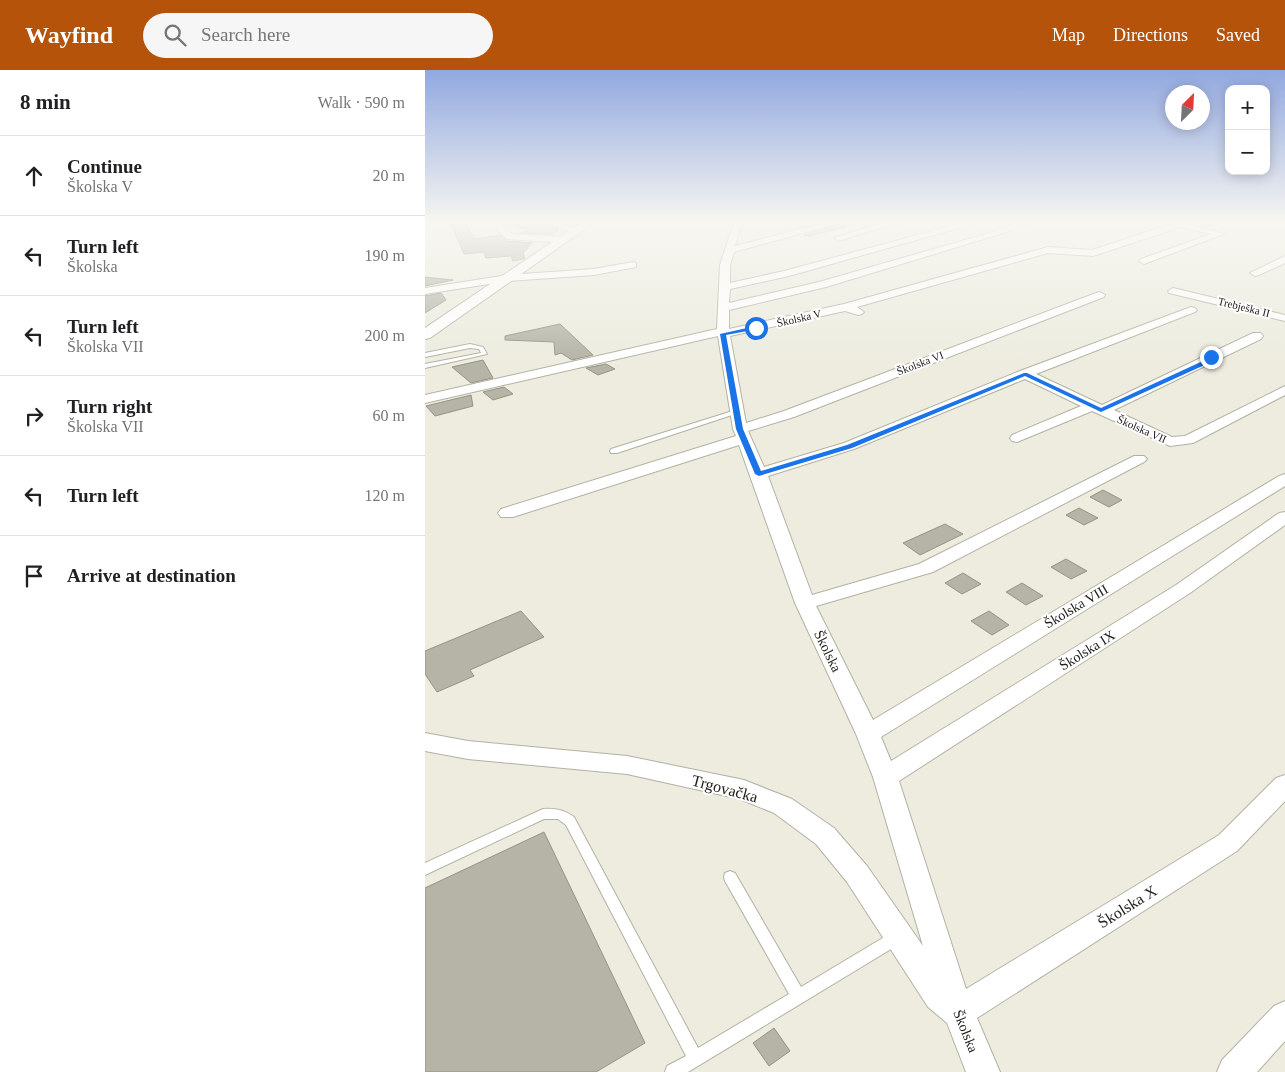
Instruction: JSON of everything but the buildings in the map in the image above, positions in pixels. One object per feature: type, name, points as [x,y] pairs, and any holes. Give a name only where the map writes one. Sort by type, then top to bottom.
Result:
[{"type":"street","points":[[425,335],[522,269]]},
{"type":"street","points":[[425,291],[508,278],[594,272],[612,269]]},
{"type":"street","name":"Školska","points":[[725,269],[723,332],[740,427],[759,474],[805,603],[868,734],[885,778],[958,1012],[983,1072]]},
{"type":"street","points":[[725,287],[804,269]]},
{"type":"street","points":[[723,308],[822,285],[877,269]]},
{"type":"street","name":"Školska V","points":[[425,400],[723,332],[847,307],[976,269]]},
{"type":"street","points":[[1255,273],[1264,269]]},
{"type":"street","name":"Školska V","points":[[847,307],[857,312],[870,312],[959,286]]},
{"type":"street","name":"Trebješka II","points":[[1173,291],[1285,318]]},
{"type":"street","name":"Školska VI","points":[[507,513],[740,427],[789,414],[1100,294]]},
{"type":"street","points":[[759,474],[849,446],[1025,374],[1191,310]]},
{"type":"street","points":[[1017,438],[1096,408],[1257,336]]},
{"type":"street","name":"Školska VII","points":[[1025,374],[1170,442],[1188,440],[1285,390]]},
{"type":"street","points":[[805,603],[926,568],[1139,459]]},
{"type":"street","name":"Školska VIII","points":[[868,734],[1285,479]]},
{"type":"street","name":"Školska IX","points":[[885,778],[1183,589],[1285,517]]},
{"type":"street","name":"Trgovačka","points":[[425,742],[468,750],[627,765],[744,790],[783,806],[825,836],[857,874],[939,996],[958,1012]]},
{"type":"street","name":"Školska X","points":[[958,1012],[1228,843],[1285,785]]},
{"type":"street","points":[[1234,1072],[1285,1017]]},
{"type":"lane","points":[[425,355],[470,346],[481,348],[484,354],[425,366]]},
{"type":"lane","points":[[614,451],[740,427]]},
{"type":"lane","points":[[425,869],[543,814],[551,813],[566,817],[570,821],[695,1058]]},
{"type":"lane","points":[[730,878],[799,997]]},
{"type":"lane","points":[[673,1072],[899,937]]},
{"type":"route","points":[[756,328],[723,334],[740,429],[759,474],[849,446],[1025,374],[1101,411],[1207,361],[1211,357]]}]
